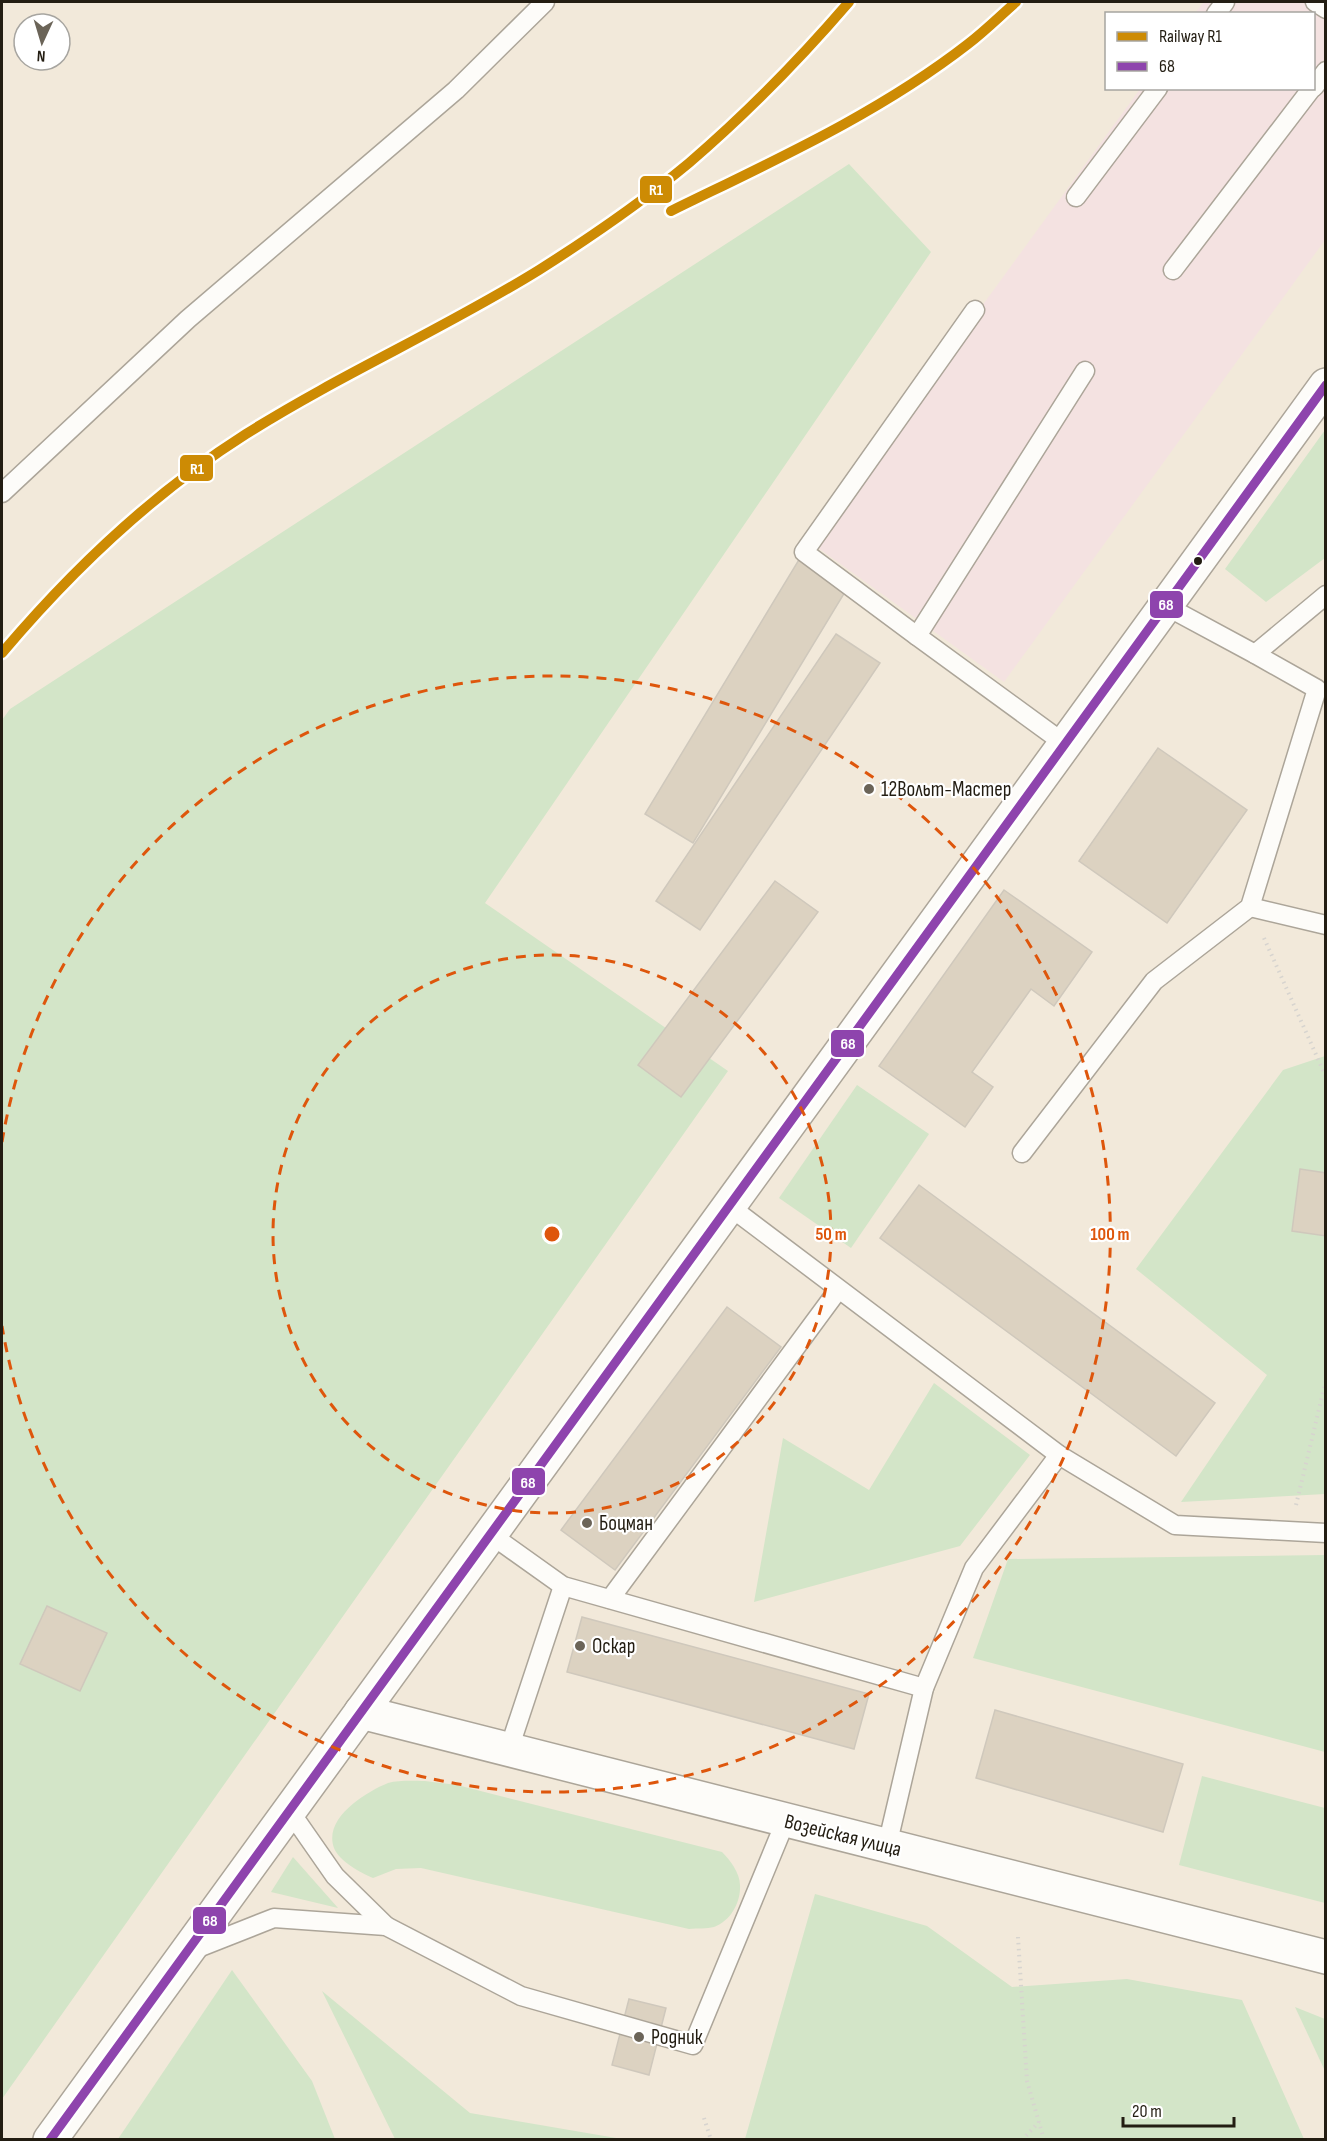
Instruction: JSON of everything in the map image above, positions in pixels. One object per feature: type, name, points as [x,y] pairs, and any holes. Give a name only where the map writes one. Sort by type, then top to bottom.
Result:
[{"type":"main road","points":[[50,2139],[1326,385]]},
{"type":"main road","name":"Возейская улица","points":[[361,1712],[1326,1957]]},
{"type":"lane","points":[[2,493],[188,319],[456,90],[545,2]]},
{"type":"lane","points":[[1315,2],[1326,9]]},
{"type":"lane","points":[[1315,85],[1326,71]]},
{"type":"lane","points":[[1076,197],[1156,90]]},
{"type":"lane","points":[[1173,270],[1311,90]]},
{"type":"lane","points":[[975,310],[804,552],[1065,744]]},
{"type":"lane","points":[[917,636],[1085,371]]},
{"type":"lane","points":[[1256,654],[1326,595]]},
{"type":"lane","points":[[1022,1153],[1154,981],[1250,907],[1317,689],[1166,606]]},
{"type":"lane","points":[[1250,907],[1326,925]]},
{"type":"lane","points":[[729,1206],[1059,1455],[1175,1526],[1326,1533]]},
{"type":"lane","points":[[610,1599],[838,1290]]},
{"type":"lane","points":[[887,1846],[924,1688],[974,1568],[1059,1455]]},
{"type":"lane","points":[[490,1534],[563,1586],[924,1688]]},
{"type":"lane","points":[[509,1749],[563,1586]]},
{"type":"lane","points":[[289,1810],[335,1876],[386,1926],[521,1996],[693,2045],[786,1820]]},
{"type":"lane","points":[[185,1953],[274,1918],[386,1926]]},
{"type":"path","points":[[1250,907],[1326,1077]]},
{"type":"path","points":[[1289,1532],[1326,1380]]},
{"type":"path","points":[[1018,1937],[1027,2081],[1044,2139]]},
{"type":"path","points":[[704,2118],[711,2139]]},
{"type":"path","points":[[1022,2139],[1039,2122]]},
{"type":"shaded area","points":[[1204,2],[1325,2],[1325,240],[1004,682],[810,542],[1139,90],[1315,90],[1315,12],[1196,12]]},
{"type":"green space","points":[[849,164],[931,252],[485,903],[728,1071],[2,2099],[2,720],[10,709]]},
{"type":"green space","points":[[1325,430],[1325,558],[1266,602],[1225,569]]},
{"type":"green space","points":[[1325,1056],[1325,1494],[1181,1502],[1267,1375],[1136,1269],[1283,1070]]},
{"type":"green space","points":[[857,1085],[929,1134],[851,1248],[779,1198]]},
{"type":"green space","points":[[934,1383],[1030,1455],[960,1546],[754,1602],[783,1438],[869,1490]]},
{"type":"green space","points":[[1325,1555],[1325,1752],[973,1658],[1008,1559]]},
{"type":"green space","points":[[1202,1776],[1325,1808],[1325,1903],[1179,1865]]},
{"type":"green space","points":[[425,1781],[457,1785],[722,1852],[740,1880],[737,1904],[730,1916],[720,1924],[711,1928],[689,1929],[421,1868],[396,1869],[373,1878],[345,1862],[334,1848],[332,1837],[340,1817],[358,1800],[388,1783]]},
{"type":"green space","points":[[293,1857],[338,1908],[271,1892]]},
{"type":"green space","points":[[815,1894],[927,1926],[1012,1987],[1127,1979],[1242,2000],[1304,2139],[745,2139]]},
{"type":"green space","points":[[232,1970],[312,2081],[335,2139],[118,2139]]},
{"type":"green space","points":[[322,1991],[470,2113],[622,2139],[395,2139]]},
{"type":"green space","points":[[1295,2007],[1325,2019],[1325,2071]]},
{"type":"building","points":[[800,558],[848,587],[693,843],[645,814]]},
{"type":"building","points":[[836,634],[880,663],[700,930],[656,901]]},
{"type":"building","points":[[1158,748],[1247,810],[1167,923],[1079,861]]},
{"type":"building","points":[[775,881],[818,912],[681,1097],[638,1065]]},
{"type":"building","points":[[1004,890],[1092,952],[1054,1006],[1031,989],[972,1072],[993,1087],[965,1127],[879,1066]]},
{"type":"building","points":[[1300,1169],[1326,1173],[1326,1236],[1292,1231]]},
{"type":"building","points":[[919,1185],[1215,1403],[1176,1456],[880,1238]]},
{"type":"building","points":[[727,1307],[781,1347],[615,1570],[561,1530]]},
{"type":"building","points":[[47,1606],[107,1633],[80,1691],[20,1664]]},
{"type":"building","points":[[582,1617],[869,1694],[854,1749],[567,1672]]},
{"type":"building","points":[[995,1710],[1183,1764],[1163,1832],[976,1778]]},
{"type":"building","name":"Родник","points":[[629,1999],[666,2008],[649,2075],[612,2065]]},
{"type":"rail line","name":"R1","points":[[2,653],[86,562],[147,507],[212,457],[282,412],[503,292],[597,232],[653,192],[752,106],[849,2]]},
{"type":"rail line","name":"R1","points":[[671,211],[786,155],[898,93],[968,44],[1016,2]]},
{"type":"transit line","name":"68","points":[[50,2140],[1326,385]]},
{"type":"place","name":"12Вольт-Мастер","points":[[869,789]]},
{"type":"place","name":"Боцман","points":[[587,1523]]},
{"type":"place","name":"Оскар","points":[[580,1646]]},
{"type":"place","name":"Родник","points":[[639,2037]]}]
